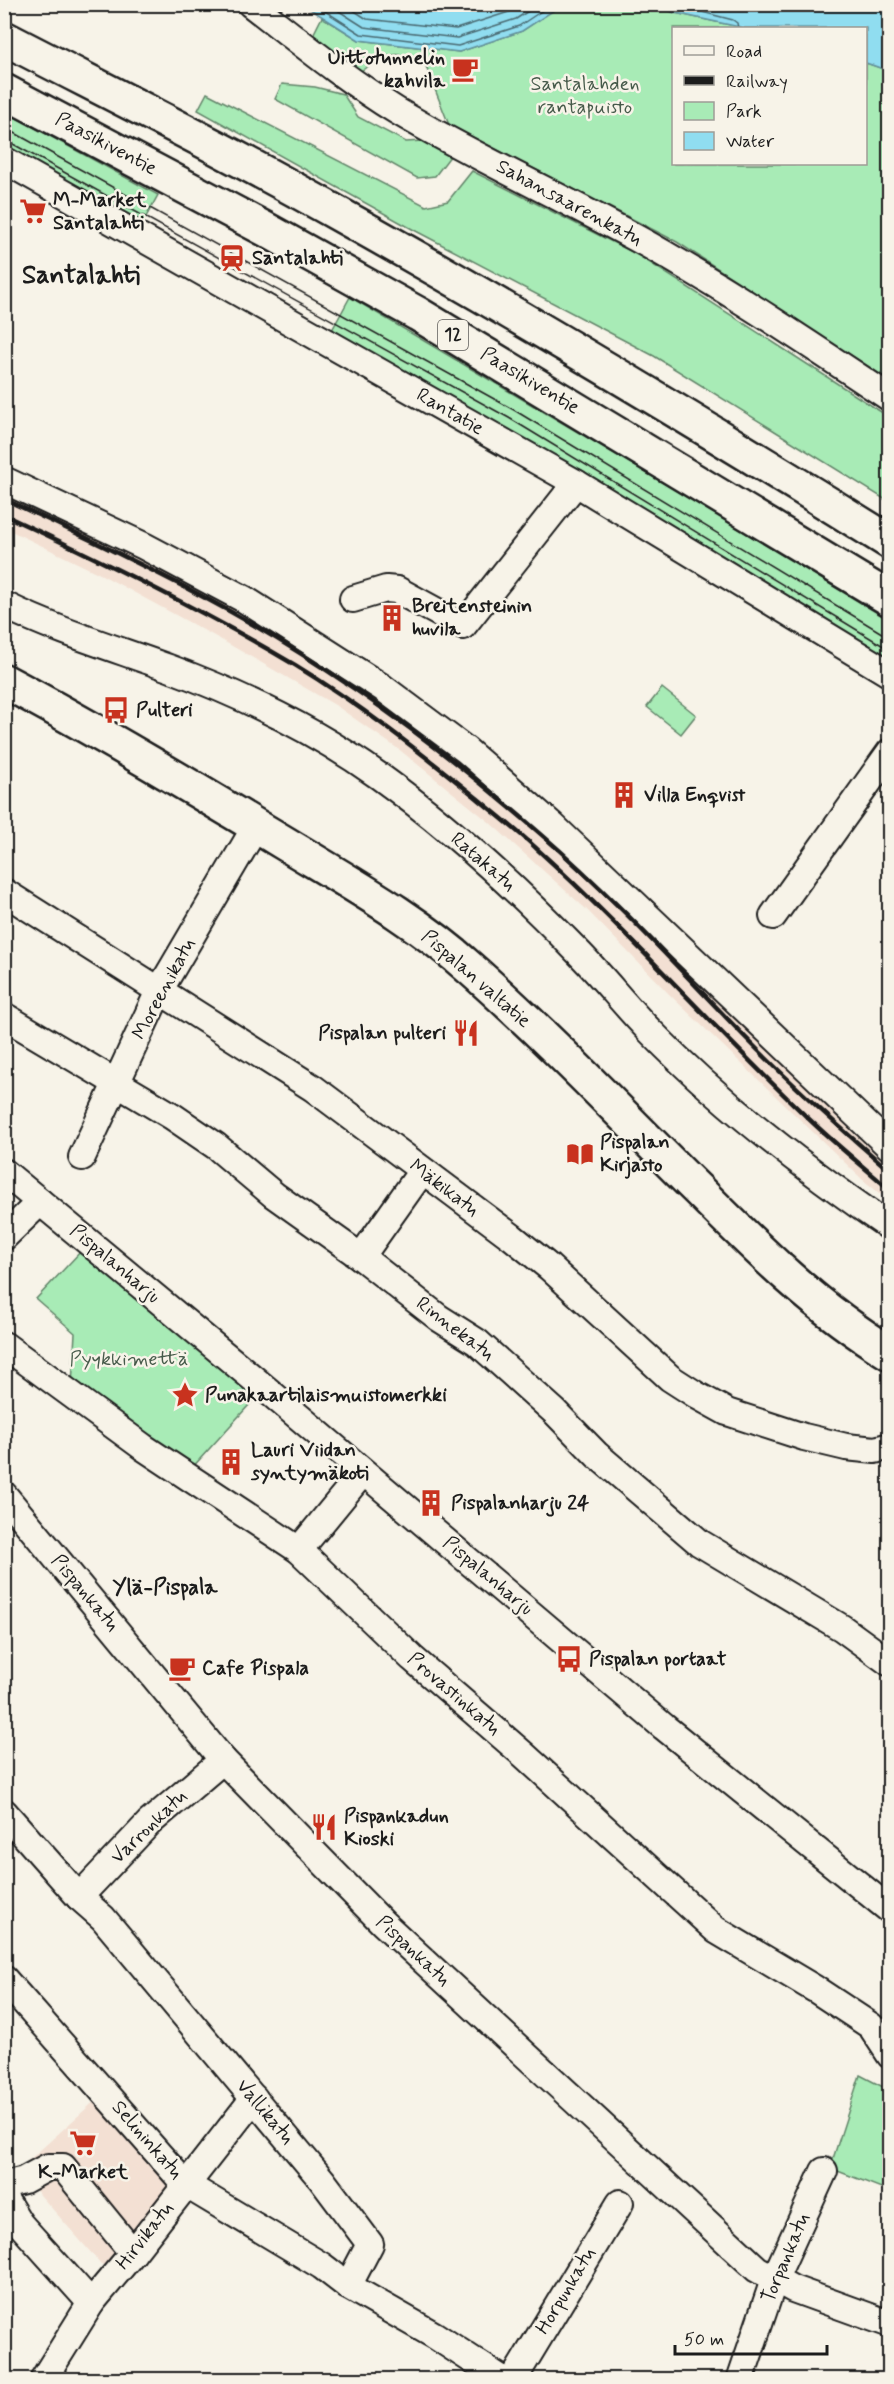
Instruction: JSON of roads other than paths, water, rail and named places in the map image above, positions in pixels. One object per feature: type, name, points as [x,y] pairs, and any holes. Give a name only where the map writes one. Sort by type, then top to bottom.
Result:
[{"type":"main road","name":"12","points":[[4,38],[331,210],[444,273],[595,361],[890,543]]},
{"type":"main road","name":"Paasikiventie","points":[[4,91],[267,230],[418,314],[890,599]]},
{"type":"main road","name":"Pispalan valtatie","points":[[4,681],[103,734],[368,894],[428,935],[471,968],[782,1272],[860,1335],[890,1353]]},
{"type":"street","name":"Sahansaarenkatu","points":[[251,4],[331,68],[396,110],[466,151],[534,183],[663,253],[890,398]]},
{"type":"street","name":"Rantatie","points":[[4,160],[576,483],[890,674]]},
{"type":"street","points":[[4,480],[144,546],[244,599],[383,688],[466,750],[552,825],[890,1147]]},
{"type":"street","points":[[353,599],[386,589],[397,590],[463,626],[576,483]]},
{"type":"street","name":"Ratakatu","points":[[4,605],[49,626],[171,669],[262,707],[339,750],[378,775],[480,858],[579,953],[639,1019],[687,1067],[775,1144],[890,1227]]},
{"type":"street","points":[[773,916],[890,752]]},
{"type":"street","name":"Moreenikatu","points":[[82,1157],[159,991],[256,826]]},
{"type":"street","name":"Mäkikatu","points":[[4,892],[313,1088],[549,1267],[670,1378],[698,1396],[727,1412],[804,1437],[846,1447],[875,1450],[890,1446]]},
{"type":"street","name":"Rinnekatu","points":[[4,1016],[117,1082],[216,1146],[274,1195],[361,1257],[439,1318],[477,1342],[597,1455],[700,1543],[842,1628],[890,1663]]},
{"type":"street","points":[[361,1257],[422,1171]]},
{"type":"street","name":"Pispalanharju","points":[[4,1172],[664,1727],[890,1910]]},
{"type":"street","points":[[4,1237],[40,1202]]},
{"type":"street","name":"Provastinkatu","points":[[4,1345],[143,1447],[299,1550],[412,1658],[524,1755],[716,1930],[872,2026],[890,2055]]},
{"type":"street","points":[[299,1550],[363,1472]]},
{"type":"street","name":"Pispankatu","points":[[4,1495],[223,1760],[383,1923],[757,2269],[774,2280],[890,2324]]},
{"type":"street","name":"Varronkatu","points":[[79,1897],[149,1823],[223,1760]]},
{"type":"street","name":"Vallikatu","points":[[4,1812],[79,1897],[103,1918],[254,2098],[370,2244],[348,2286]]},
{"type":"street","name":"Selininkatu","points":[[4,1979],[185,2184],[322,2266],[348,2286]]},
{"type":"street","name":"Hirvikatu","points":[[43,2379],[91,2303],[254,2098]]},
{"type":"street","points":[[4,2185],[24,2180],[48,2167],[63,2167],[133,2253]]},
{"type":"street","name":"Torpankatu","points":[[740,2379],[774,2280],[824,2171]]},
{"type":"street","points":[[4,2198],[20,2224],[91,2303]]},
{"type":"street","name":"Horpunkatu","points":[[513,2379],[620,2203]]},
{"type":"street","points":[[348,2286],[434,2335],[503,2379]]},
{"type":"water","points":[[304,5],[562,5],[522,31],[459,52],[359,40]]},
{"type":"water","points":[[654,5],[889,5],[889,71],[867,63],[867,27],[739,27],[675,13]]},
{"type":"tram line","points":[[4,127],[514,410],[890,638]]},
{"type":"tram line","points":[[4,139],[509,418],[890,650]]},
{"type":"railway","points":[[4,499],[147,568],[231,612],[313,661],[431,744],[469,773],[569,859],[780,1072],[890,1171]]},
{"type":"railway","points":[[4,515],[151,586],[260,644],[342,696],[411,746],[537,849],[809,1119],[890,1190]]},
{"type":"place","name":"Uittotunnelin kahvila","points":[[465,69]]},
{"type":"place","name":"M-Market Santalahti","points":[[33,211]]},
{"type":"place","name":"Santalahti","points":[[232,258]]},
{"type":"place","name":"Breitensteinin huvila","points":[[392,618]]},
{"type":"place","name":"Pulteri","points":[[116,710]]},
{"type":"place","name":"Villa Enqvist","points":[[624,795]]},
{"type":"place","name":"Pispalan pulteri","points":[[466,1033]]},
{"type":"place","name":"Pispalan Kirjasto","points":[[580,1154]]},
{"type":"place","name":"Punakaartilaismuistomerkki","points":[[185,1395]]},
{"type":"place","name":"Lauri Viidan syntymäkoti","points":[[231,1462]]},
{"type":"place","name":"Pispalanharju 24","points":[[431,1503]]},
{"type":"place","name":"Pispalan portaat","points":[[569,1659]]},
{"type":"place","name":"Cafe Pispala","points":[[182,1668]]},
{"type":"place","name":"Pispankadun Kioski","points":[[324,1827]]},
{"type":"place","name":"K-Market","points":[[83,2143]]},
{"type":"district","name":"Santalahti","points":[[81,276]]},
{"type":"district","name":"Ylä-Pispala","points":[[165,1588]]},
{"type":"park label","name":"Santalahden rantapuisto","points":[[585,96]]},
{"type":"park label","name":"Pyykkimettä","points":[[129,1359]]}]
